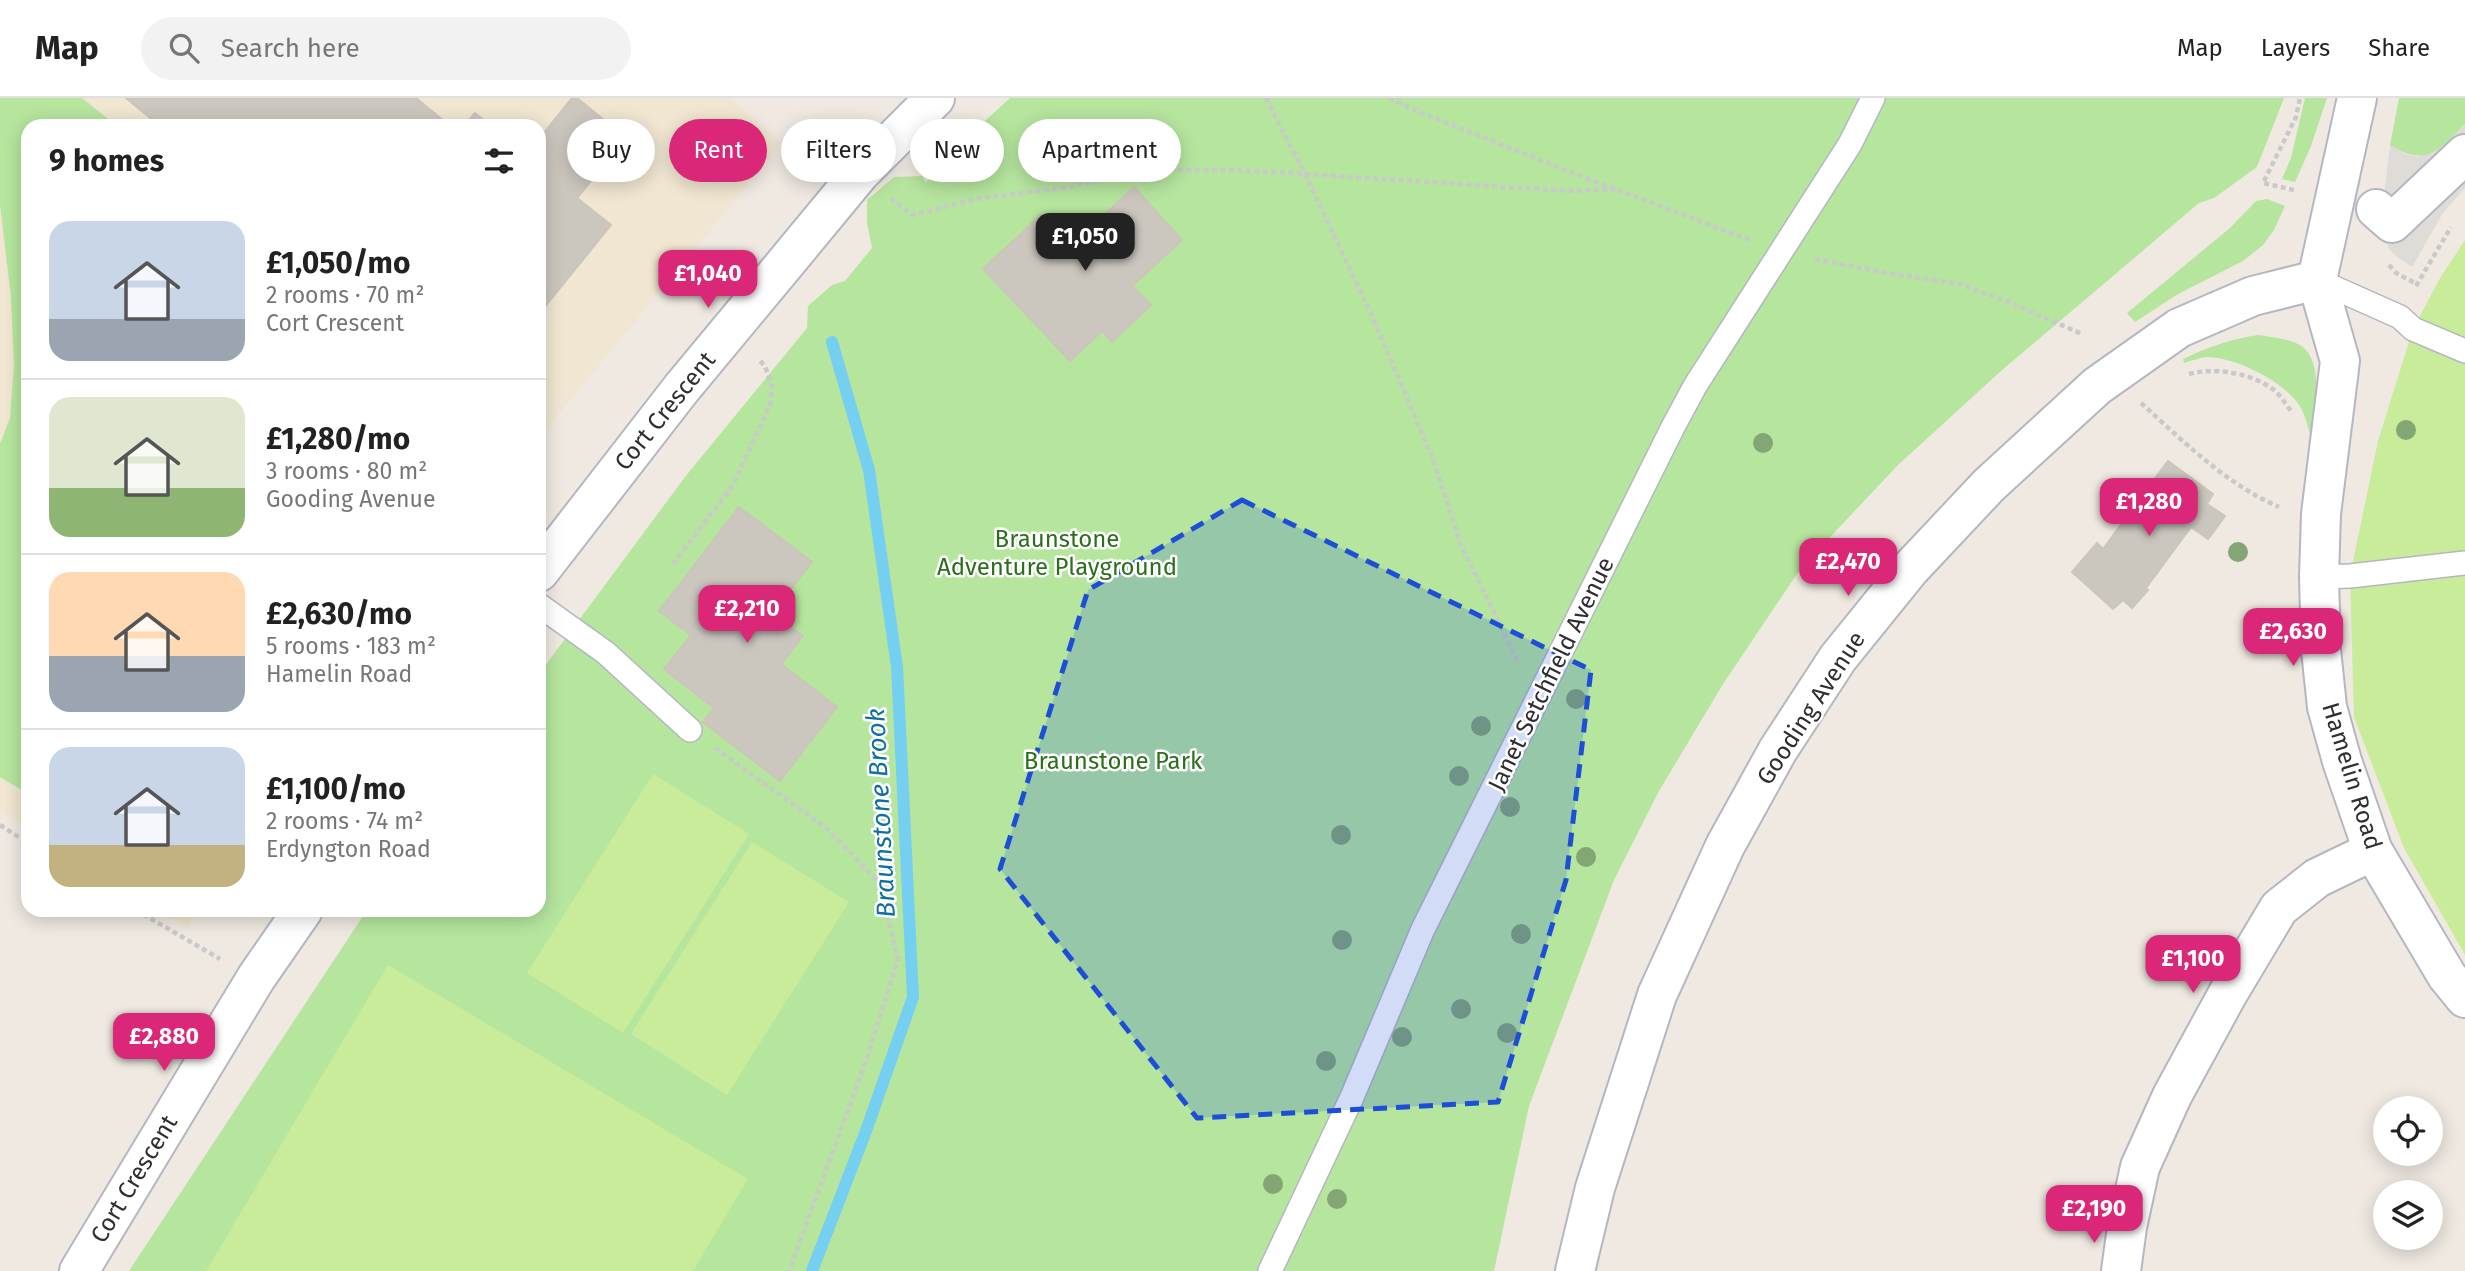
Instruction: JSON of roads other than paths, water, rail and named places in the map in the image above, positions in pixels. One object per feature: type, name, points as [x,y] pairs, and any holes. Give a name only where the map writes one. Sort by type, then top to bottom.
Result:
[{"type":"street","name":"Cort Crescent","points":[[546,563],[729,331],[860,173],[935,98]]},
{"type":"street","points":[[2317,280],[2357,98]]},
{"type":"street","points":[[2376,209],[2392,223],[2465,154]]},
{"type":"street","name":"Hamelin Road","points":[[2317,280],[2340,361],[2321,514],[2321,650],[2327,707],[2342,761],[2373,851],[2447,976],[2465,998]]},
{"type":"street","name":"Gooding Avenue","points":[[1575,1271],[1595,1188],[1657,995],[1725,846],[1778,750],[1838,658],[1910,569],[1989,485],[2097,386],[2179,328],[2253,296],[2317,280]]},
{"type":"street","points":[[2121,1271],[2140,1167],[2172,1096],[2227,995],[2279,908],[2317,878],[2373,851]]},
{"type":"street","name":"Cort Crescent","points":[[79,1271],[256,978],[298,917]]},
{"type":"lane","name":"Janet Setchfield Avenue","points":[[1270,1271],[1352,1097],[1423,929],[1695,386],[1850,144],[1873,98]]},
{"type":"lane","points":[[2317,280],[2400,317],[2413,328],[2465,352]]},
{"type":"lane","points":[[2319,577],[2465,563]]},
{"type":"lane","points":[[546,610],[606,653],[690,730]]},
{"type":"waterway","name":"Braunstone Brook","points":[[812,1271],[866,1131],[913,997],[897,667],[869,470],[832,342]]},
{"type":"park label","name":"Braunstone Adventure Playground","points":[[1057,553]]},
{"type":"park label","name":"Braunstone Park","points":[[1113,761]]}]
